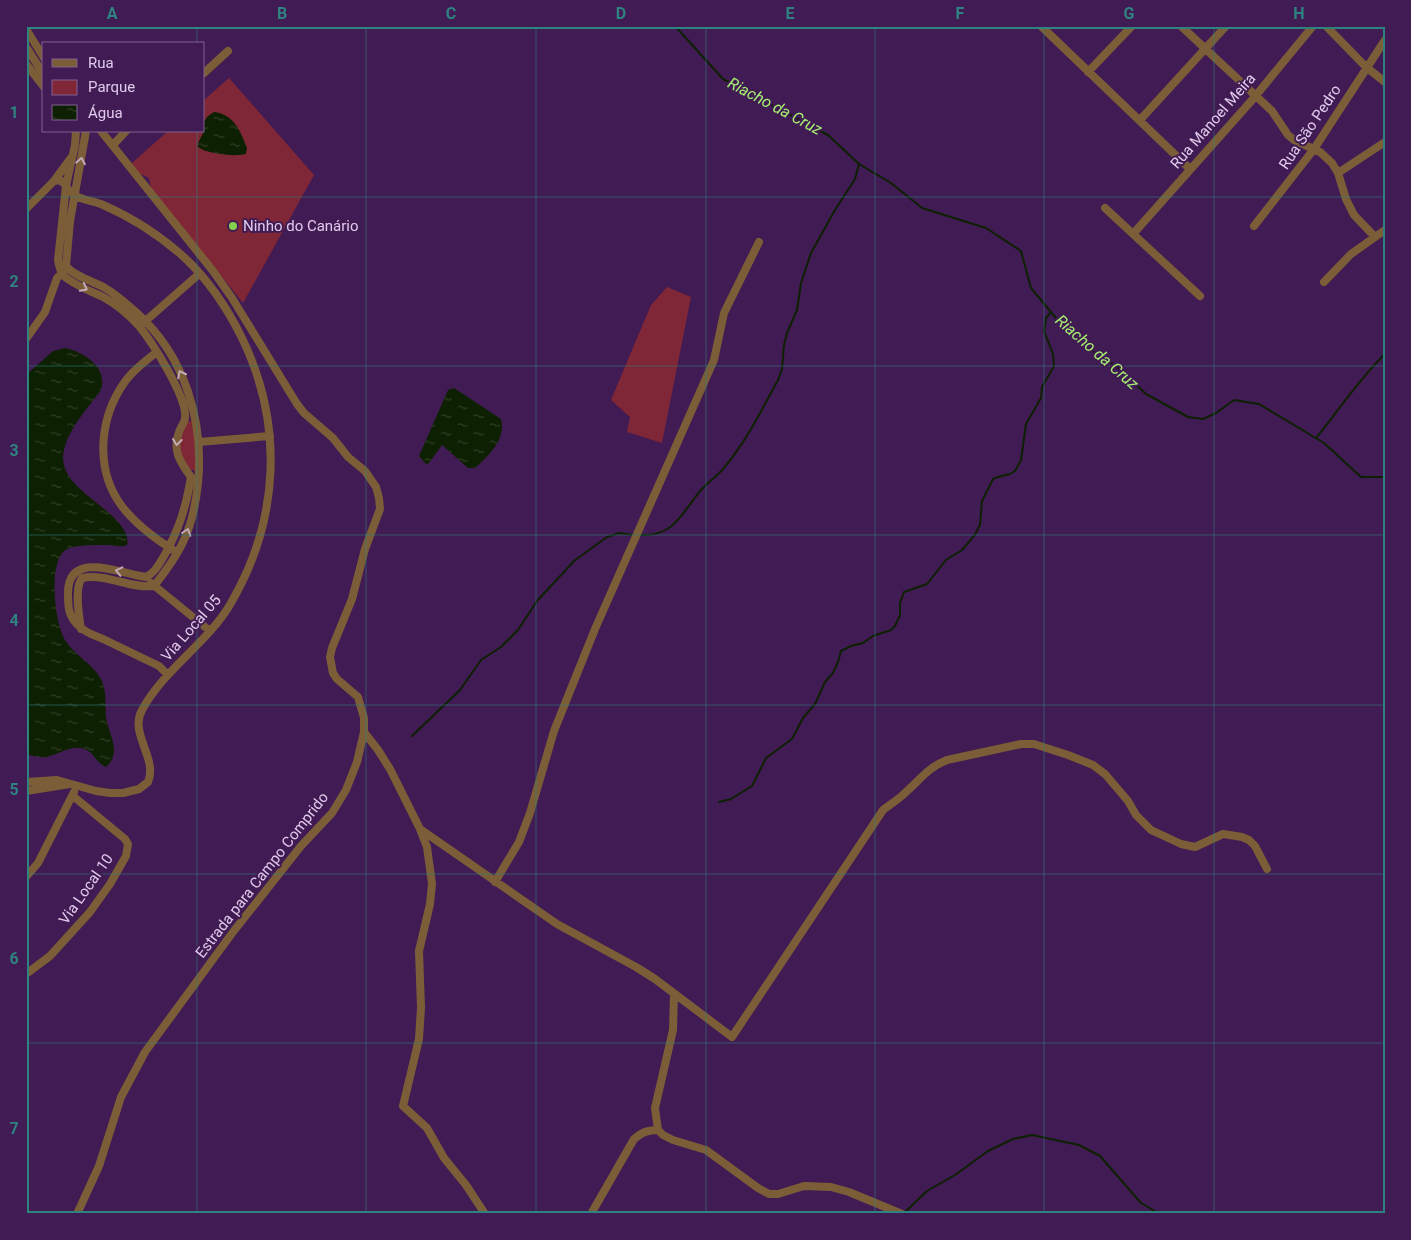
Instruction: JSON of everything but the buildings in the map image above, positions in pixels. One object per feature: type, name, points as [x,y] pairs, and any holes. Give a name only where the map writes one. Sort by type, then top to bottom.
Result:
[{"type":"street","points":[[1041,26],[1190,169]]},
{"type":"street","points":[[1088,72],[1132,26]]},
{"type":"street","points":[[1181,26],[1279,119],[1288,135],[1294,140],[1325,155],[1338,172],[1346,199],[1354,214],[1375,237]]},
{"type":"street","points":[[1140,120],[1226,26]]},
{"type":"street","name":"Rua Manoel Meira","points":[[1133,234],[1255,96],[1313,26]]},
{"type":"street","points":[[1326,26],[1366,67],[1385,82]]},
{"type":"street","points":[[26,29],[42,55]]},
{"type":"street","name":"Rua São Pedro","points":[[1254,226],[1314,149],[1385,40]]},
{"type":"street","points":[[26,47],[42,72]]},
{"type":"street","points":[[205,72],[228,51]]},
{"type":"street","points":[[26,64],[42,84]]},
{"type":"street","points":[[76,132],[66,186],[58,260],[64,270],[106,289],[164,345],[184,380],[195,416],[200,457],[182,518],[169,548],[156,570],[146,578]]},
{"type":"street","points":[[26,339],[45,312],[64,270],[74,195],[86,132]]},
{"type":"street","name":"Estrada para Campo Comprido","points":[[77,1214],[99,1166],[121,1097],[145,1052],[233,932],[301,846],[332,813],[346,790],[357,762],[364,732],[364,718],[358,697],[337,679],[333,672],[330,656],[352,599],[365,549],[380,509],[376,487],[365,471],[348,457],[333,438],[304,413],[297,404],[232,298],[102,132]]},
{"type":"street","points":[[113,146],[125,132]]},
{"type":"street","points":[[1338,172],[1385,142]]},
{"type":"street","points":[[26,209],[54,181],[73,155]]},
{"type":"street","points":[[54,181],[60,180],[66,186]]},
{"type":"street","name":"Via Local 05","points":[[66,186],[74,195],[101,204],[136,222],[170,246],[186,260],[217,295],[232,317],[256,370],[263,394],[270,436],[270,479],[263,528],[252,560],[240,586],[230,605],[210,631],[168,675],[140,716],[139,730],[151,770],[148,782],[139,789],[123,793],[96,791],[74,785]]},
{"type":"street","points":[[1105,208],[1200,296]]},
{"type":"street","points":[[1324,282],[1351,254],[1385,230]]},
{"type":"street","points":[[495,882],[519,842],[554,731],[595,629],[714,360],[724,313],[729,300],[759,242]]},
{"type":"street","points":[[142,324],[199,274]]},
{"type":"street","points":[[142,324],[176,384],[186,418],[176,439],[175,447],[180,462],[194,477],[192,515],[184,541],[154,586]]},
{"type":"street","points":[[157,352],[134,370],[116,396],[104,432],[103,455],[108,481],[120,504],[130,517],[147,532],[177,553]]},
{"type":"street","points":[[186,418],[195,416]]},
{"type":"street","points":[[199,442],[270,436]]},
{"type":"street","points":[[168,675],[159,666],[81,629],[69,613],[68,589],[74,574],[83,568],[95,566],[146,578],[210,631]]},
{"type":"street","points":[[83,568],[86,577]]},
{"type":"street","points":[[81,629],[78,597],[79,582],[82,578],[108,578],[140,586],[154,586]]},
{"type":"street","points":[[364,732],[390,769],[420,829],[427,847],[432,884],[430,904],[419,951],[421,1008],[419,1039],[403,1106],[427,1128],[444,1158],[466,1185],[485,1214]]},
{"type":"street","points":[[420,829],[556,924],[636,967],[732,1037],[883,810],[904,794],[925,772],[936,764],[955,758],[1008,746],[1034,744],[1093,765],[1114,784],[1128,801],[1136,815],[1151,830],[1181,844],[1195,847],[1223,834],[1242,837],[1249,840],[1255,846],[1267,869]]},
{"type":"street","points":[[26,782],[51,780],[64,781],[74,785]]},
{"type":"street","points":[[26,791],[74,785]]},
{"type":"street","points":[[26,877],[38,864],[72,796],[74,785]]},
{"type":"street","name":"Via Local 10","points":[[26,974],[50,956],[90,912],[110,884],[128,850],[128,844],[125,840],[72,796]]},
{"type":"street","points":[[26,866],[38,864]]},
{"type":"street","points":[[674,994],[672,1030],[655,1108],[658,1130],[663,1135],[672,1140],[706,1150],[758,1188],[770,1194],[778,1194],[804,1186],[831,1187],[849,1192],[902,1214]]},
{"type":"street","points":[[591,1214],[634,1139],[641,1132],[658,1130]]},
{"type":"green space","name":"Ninho do Canário","points":[[229,78],[314,175],[243,303],[151,189],[149,178],[138,173],[132,163],[167,132],[205,132],[205,99]]},
{"type":"green space","points":[[667,287],[691,297],[662,443],[627,432],[630,417],[611,400],[651,305]]},
{"type":"green space","points":[[188,421],[194,422],[195,471],[189,469],[185,463],[180,445],[184,427]]},
{"type":"water","points":[[214,112],[221,113],[232,120],[247,148],[246,154],[221,154],[198,147],[198,143],[205,132],[205,120]]},
{"type":"water","points":[[65,348],[80,353],[93,362],[101,374],[102,382],[101,390],[80,418],[66,442],[63,462],[67,473],[74,483],[114,518],[123,529],[127,540],[127,545],[122,546],[92,545],[68,549],[59,558],[56,569],[56,608],[61,632],[73,650],[93,668],[103,684],[107,723],[114,749],[111,761],[106,767],[99,763],[89,751],[81,748],[67,749],[46,757],[26,754],[26,375],[53,351]]},
{"type":"water","points":[[454,388],[501,419],[502,427],[499,440],[491,452],[475,468],[468,468],[442,445],[429,463],[426,464],[419,456],[448,390]]},
{"type":"waterway","name":"Riacho da Cruz","points":[[675,26],[723,79],[828,135],[859,164],[891,183],[922,208],[986,228],[1021,251],[1031,288],[1061,324],[1099,356],[1116,366],[1146,394],[1188,417],[1203,419],[1216,413],[1234,400],[1259,404],[1324,443],[1361,477],[1385,477]]},
{"type":"waterway","points":[[640,535],[652,535],[662,532],[676,522],[701,490],[721,472],[753,426],[782,369],[784,345],[797,310],[801,283],[811,253],[855,179],[859,164]]},
{"type":"waterway","points":[[719,802],[731,799],[752,786],[766,758],[792,739],[803,718],[815,704],[825,682],[833,673],[841,651],[891,630],[900,615],[900,603],[904,592],[927,584],[946,560],[962,550],[974,536],[980,525],[982,501],[993,479],[1015,471],[1021,460],[1026,424],[1041,398],[1042,387],[1054,366],[1053,354],[1044,331],[1046,318],[1051,312]]},
{"type":"waterway","points":[[1316,438],[1358,384],[1385,354]]},
{"type":"waterway","points":[[412,736],[460,690],[481,660],[501,647],[518,630],[537,601],[574,561],[607,537],[619,533],[633,535]]},
{"type":"waterway","points":[[905,1212],[927,1191],[955,1175],[988,1151],[1013,1139],[1032,1135],[1079,1145],[1100,1156],[1141,1203],[1160,1214]]},
{"type":"place","name":"Ninho do Canário","points":[[233,226]]}]
